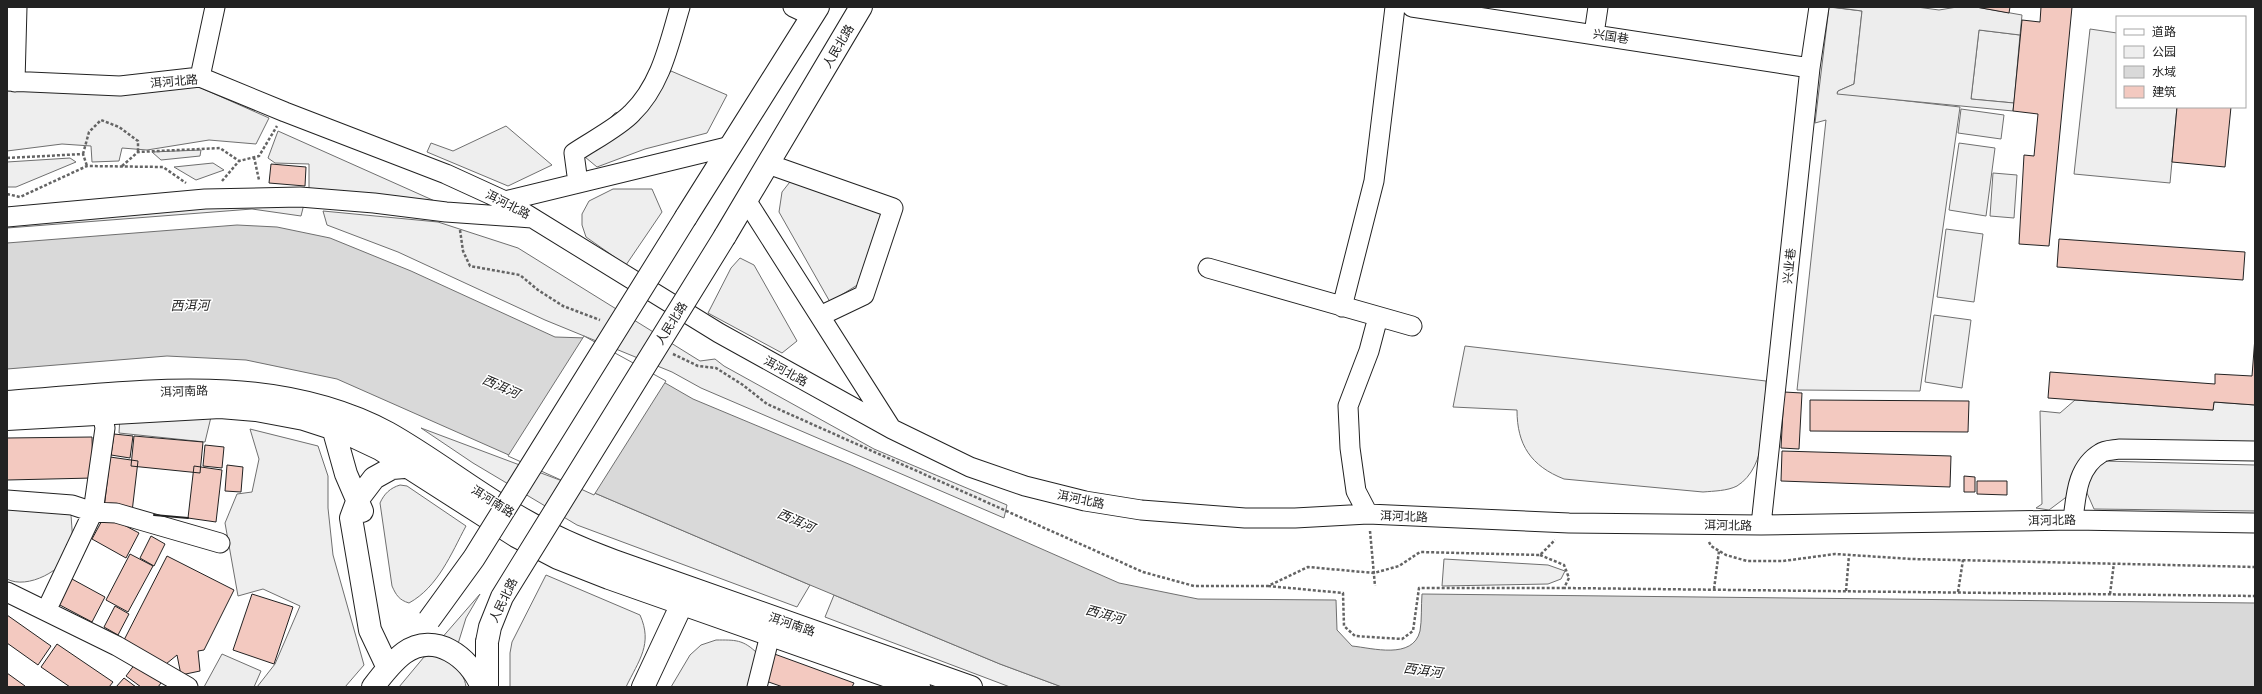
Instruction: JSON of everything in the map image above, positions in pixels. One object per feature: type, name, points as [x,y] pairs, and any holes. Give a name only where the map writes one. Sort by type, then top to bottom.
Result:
[{"type":"main road","name":"人民北路","points":[[487,687],[487,642],[495,613],[507,588],[725,236],[861,7]]},
{"type":"main road","points":[[373,687],[429,620],[467,568],[731,146],[808,10]]},
{"type":"main road","name":"洱河南路","points":[[7,402],[221,390],[284,397],[330,418],[388,434],[506,509],[551,535],[770,634],[918,687]]},
{"type":"main road","name":"洱河南路","points":[[7,419],[220,407],[330,418],[362,440],[409,466],[485,517],[536,547],[582,568],[693,598],[971,687]]},
{"type":"main road","points":[[330,418],[346,474],[356,502]]},
{"type":"main road","points":[[388,668],[370,630],[351,518],[356,502],[365,488],[380,474],[392,468],[438,465]]},
{"type":"main road","points":[[644,687],[693,598]]},
{"type":"main road","points":[[660,687],[693,598]]},
{"type":"main road","points":[[388,668],[410,650],[424,645],[437,645],[460,657],[474,672],[482,687]]},
{"type":"street","points":[[11,82],[17,7]]},
{"type":"street","points":[[200,77],[215,7]]},
{"type":"street","points":[[578,183],[574,153],[632,114],[652,88],[666,56],[680,7]]},
{"type":"street","points":[[1342,307],[1374,181],[1395,7]]},
{"type":"street","name":"兴国巷","points":[[1412,7],[1810,68]]},
{"type":"street","points":[[1594,34],[1598,7]]},
{"type":"street","name":"兴业巷","points":[[1761,526],[1810,68],[1819,7]]},
{"type":"street","name":"洱河北路","points":[[11,82],[120,86],[200,77],[285,112],[446,174],[505,201],[537,218],[719,333],[892,429],[970,466],[1025,486],[1085,501],[1141,510],[1246,518],[1295,518],[1368,514],[1569,522],[1761,526],[2073,520],[2255,523]]},
{"type":"street","points":[[505,201],[731,146]]},
{"type":"street","points":[[768,164],[893,208],[864,295],[820,316]]},
{"type":"street","points":[[7,217],[205,199],[300,197],[457,213],[537,218]]},
{"type":"street","points":[[746,200],[892,429]]},
{"type":"street","points":[[1208,268],[1412,326]]},
{"type":"street","points":[[1368,514],[1356,491],[1350,448],[1348,406],[1369,351],[1378,317]]},
{"type":"street","points":[[46,610],[93,512],[105,428],[102,413]]},
{"type":"street","points":[[2073,520],[2078,482],[2088,464],[2102,452],[2119,449],[2255,452]]},
{"type":"street","points":[[7,500],[72,505],[93,512],[116,513],[220,543]]},
{"type":"street","points":[[7,592],[117,646],[188,687]]},
{"type":"street","points":[[757,687],[770,634]]},
{"type":"path","points":[[215,182],[222,181],[239,161],[259,156],[285,112]]},
{"type":"path","points":[[87,166],[84,154],[89,132],[101,120],[119,127],[138,140],[138,152]]},
{"type":"path","points":[[122,166],[138,152],[220,148],[239,161]]},
{"type":"path","points":[[7,158],[84,154]]},
{"type":"path","points":[[254,157],[262,198]]},
{"type":"path","points":[[7,194],[20,197],[87,166],[163,167],[188,185]]},
{"type":"path","points":[[457,213],[463,251],[470,266],[520,275],[538,290],[563,306],[604,321]]},
{"type":"path","points":[[666,351],[680,358]]},
{"type":"path","points":[[1368,514],[1375,586]]},
{"type":"path","points":[[1699,524],[1711,546],[1719,551],[1747,561],[1783,561],[1835,554],[1912,559],[2255,567]]},
{"type":"path","points":[[1714,589],[1719,551]]},
{"type":"path","points":[[1540,555],[1564,565],[1569,578],[1564,588]]},
{"type":"path","points":[[1846,591],[1849,555]]},
{"type":"path","points":[[1958,592],[1963,560]]},
{"type":"path","points":[[2110,594],[2114,563]]},
{"type":"path","points":[[1268,586],[1342,593],[1344,626],[1355,636],[1402,639],[1413,631],[1419,588],[1714,589],[2255,596]]},
{"type":"green space","points":[[1829,7],[1862,11],[1854,84],[1838,91],[1837,93],[1960,107],[1920,391],[1797,390],[1826,120],[1815,123]]},
{"type":"green space","points":[[2090,29],[2116,33],[2116,108],[2177,108],[2170,183],[2074,174]]},
{"type":"green space","points":[[1979,30],[2020,35],[2014,103],[1971,99]]},
{"type":"green space","points":[[671,71],[727,95],[707,133],[645,149],[597,167],[585,157],[583,145],[615,113],[645,106]]},
{"type":"green space","points":[[7,87],[168,89],[199,87],[269,118],[256,144],[209,140],[147,150],[122,148],[119,161],[92,162],[91,146],[62,144],[7,151]]},
{"type":"green space","points":[[1961,109],[2004,115],[2001,139],[1958,133]]},
{"type":"green space","points":[[506,126],[552,165],[508,186],[427,152],[431,143],[453,151]]},
{"type":"green space","points":[[278,131],[437,202],[309,189],[309,164],[275,163],[268,158]]},
{"type":"green space","points":[[1959,143],[1995,148],[1986,216],[1949,210]]},
{"type":"green space","points":[[201,150],[200,156],[161,160],[152,152]]},
{"type":"green space","points":[[70,158],[76,162],[16,187],[7,187],[7,162]]},
{"type":"green space","points":[[213,163],[224,170],[196,180],[174,167]]},
{"type":"green space","points":[[1993,173],[2017,175],[2014,218],[1990,216]]},
{"type":"green space","points":[[793,178],[889,210],[867,279],[830,302],[779,212],[782,192]]},
{"type":"green space","points":[[613,189],[652,189],[662,212],[626,265],[586,237],[582,225],[582,214],[589,201]]},
{"type":"green space","points":[[304,204],[301,216],[252,209],[7,228],[7,220],[148,210]]},
{"type":"green space","points":[[323,211],[438,222],[518,248],[700,361],[715,359],[724,366],[874,449],[1007,505],[1004,518],[701,388],[672,372],[545,320],[398,252],[327,225]]},
{"type":"green space","points":[[1946,229],[1983,234],[1974,302],[1937,297]]},
{"type":"green space","points":[[740,258],[754,265],[797,341],[782,353],[708,313],[731,268]]},
{"type":"green space","points":[[1934,315],[1971,320],[1962,388],[1925,382]]},
{"type":"green space","points":[[1465,346],[1766,381],[1765,423],[1760,453],[1747,477],[1737,486],[1725,490],[1703,492],[1564,479],[1543,468],[1528,453],[1520,434],[1517,410],[1453,407]]},
{"type":"green space","points":[[2075,400],[2213,410],[2214,402],[2255,405],[2255,445],[2100,445],[2085,453],[2074,473],[2069,495],[2049,510],[2036,508],[2042,504],[2040,411],[2060,413]]},
{"type":"green space","points":[[120,416],[211,417],[205,442],[119,433]]},
{"type":"green space","points":[[421,428],[597,494],[810,585],[797,607],[577,525],[473,463]]},
{"type":"green space","points":[[250,429],[318,446],[328,476],[328,508],[333,555],[364,665],[345,687],[257,687],[275,664],[300,606],[263,589],[238,596],[225,523],[237,494],[252,492],[259,459]]},
{"type":"green space","points":[[2102,461],[2255,465],[2255,511],[2094,509],[2087,493],[2088,476]]},
{"type":"green space","points":[[400,485],[407,486],[466,526],[436,579],[419,596],[409,603],[398,597],[392,586],[380,503],[388,492]]},
{"type":"green space","points":[[7,504],[71,512],[71,549],[67,557],[53,571],[34,580],[25,582],[15,582],[7,579]]},
{"type":"green space","points":[[1444,559],[1548,565],[1565,571],[1561,579],[1548,584],[1442,586]]},
{"type":"green space","points":[[546,575],[640,615],[644,625],[645,643],[640,660],[626,687],[510,687],[510,653],[512,642]]},
{"type":"green space","points":[[480,594],[466,618],[457,647],[440,640]]},
{"type":"green space","points":[[834,595],[1000,664],[1062,687],[1010,687],[825,617]]},
{"type":"green space","points":[[716,640],[738,641],[748,645],[758,654],[755,687],[671,687],[690,655],[701,645]]},
{"type":"green space","points":[[429,656],[442,658],[458,669],[465,680],[466,687],[399,687],[424,657]]},
{"type":"shaded area","points":[[1832,7],[1917,7],[1939,10],[1957,7],[1976,7],[2022,15],[2020,35],[1979,30],[1971,99],[2014,103],[2013,111],[1837,94],[1838,91],[1854,84],[1862,11]]},
{"type":"shaded area","points":[[222,654],[261,671],[254,687],[204,687]]},
{"type":"water","name":"西洱河","points":[[237,225],[277,227],[330,238],[411,271],[555,337],[587,338],[693,399],[851,465],[1119,583],[1198,599],[1336,600],[1337,630],[1352,646],[1391,650],[1409,646],[1416,640],[1420,631],[1422,594],[2255,603],[2255,687],[1062,687],[1000,664],[810,585],[597,494],[337,379],[246,360],[167,356],[7,369],[7,243]]},
{"type":"pier","points":[[584,336],[666,381],[594,495],[508,456]]},
{"type":"building","points":[[1976,7],[2010,7],[2009,13]]},
{"type":"building","points":[[2041,7],[2072,7],[2049,246],[2019,244],[2024,155],[2034,156],[2038,114],[2013,111],[2022,20],[2040,22]]},
{"type":"building","points":[[2177,108],[2231,108],[2225,167],[2172,162]]},
{"type":"building","points":[[271,164],[306,167],[305,186],[269,183]]},
{"type":"building","points":[[2059,239],[2245,252],[2243,280],[2057,267]]},
{"type":"building","points":[[2255,337],[2255,405],[2214,402],[2213,410],[2048,398],[2050,372],[2215,384],[2215,374],[2252,376]]},
{"type":"building","points":[[1784,392],[1802,393],[1799,449],[1781,448]]},
{"type":"building","points":[[1810,400],[1969,401],[1968,432],[1810,431]]},
{"type":"building","points":[[114,434],[133,436],[130,458],[111,455]]},
{"type":"building","points":[[134,436],[203,442],[200,473],[131,466]]},
{"type":"building","points":[[92,437],[93,478],[7,480],[7,438]]},
{"type":"building","points":[[205,445],[224,447],[222,468],[203,466]]},
{"type":"building","points":[[1782,451],[1951,456],[1950,487],[1781,481]]},
{"type":"building","points":[[110,457],[138,461],[132,512],[104,509]]},
{"type":"building","points":[[227,465],[243,467],[241,492],[225,491]]},
{"type":"building","points":[[194,466],[222,470],[216,522],[188,518]]},
{"type":"building","points":[[1964,476],[1975,477],[1975,492],[1964,492]]},
{"type":"building","points":[[1977,481],[2007,481],[2007,495],[1977,494]]},
{"type":"building","points":[[105,515],[139,533],[126,558],[92,539]]},
{"type":"building","points":[[151,536],[165,544],[154,566],[140,558]]},
{"type":"building","points":[[130,554],[153,566],[128,612],[106,600]]},
{"type":"building","points":[[167,556],[234,590],[204,650],[198,651],[200,671],[181,675],[177,655],[166,664],[123,642]]},
{"type":"building","points":[[72,579],[105,597],[92,622],[58,604]]},
{"type":"building","points":[[252,594],[293,607],[274,664],[233,650]]},
{"type":"building","points":[[115,606],[129,614],[118,635],[104,627]]},
{"type":"building","points":[[7,615],[51,646],[38,665],[7,643]]},
{"type":"building","points":[[57,644],[113,682],[109,687],[70,687],[41,667]]},
{"type":"building","points":[[769,652],[854,683],[852,687],[783,687],[760,679]]},
{"type":"building","points":[[138,660],[164,679],[158,687],[141,687],[126,676]]},
{"type":"building","points":[[7,673],[25,686],[7,687]]},
{"type":"building","points":[[124,678],[136,687],[116,687]]},
{"type":"wall","points":[[154,515],[188,518]]}]
